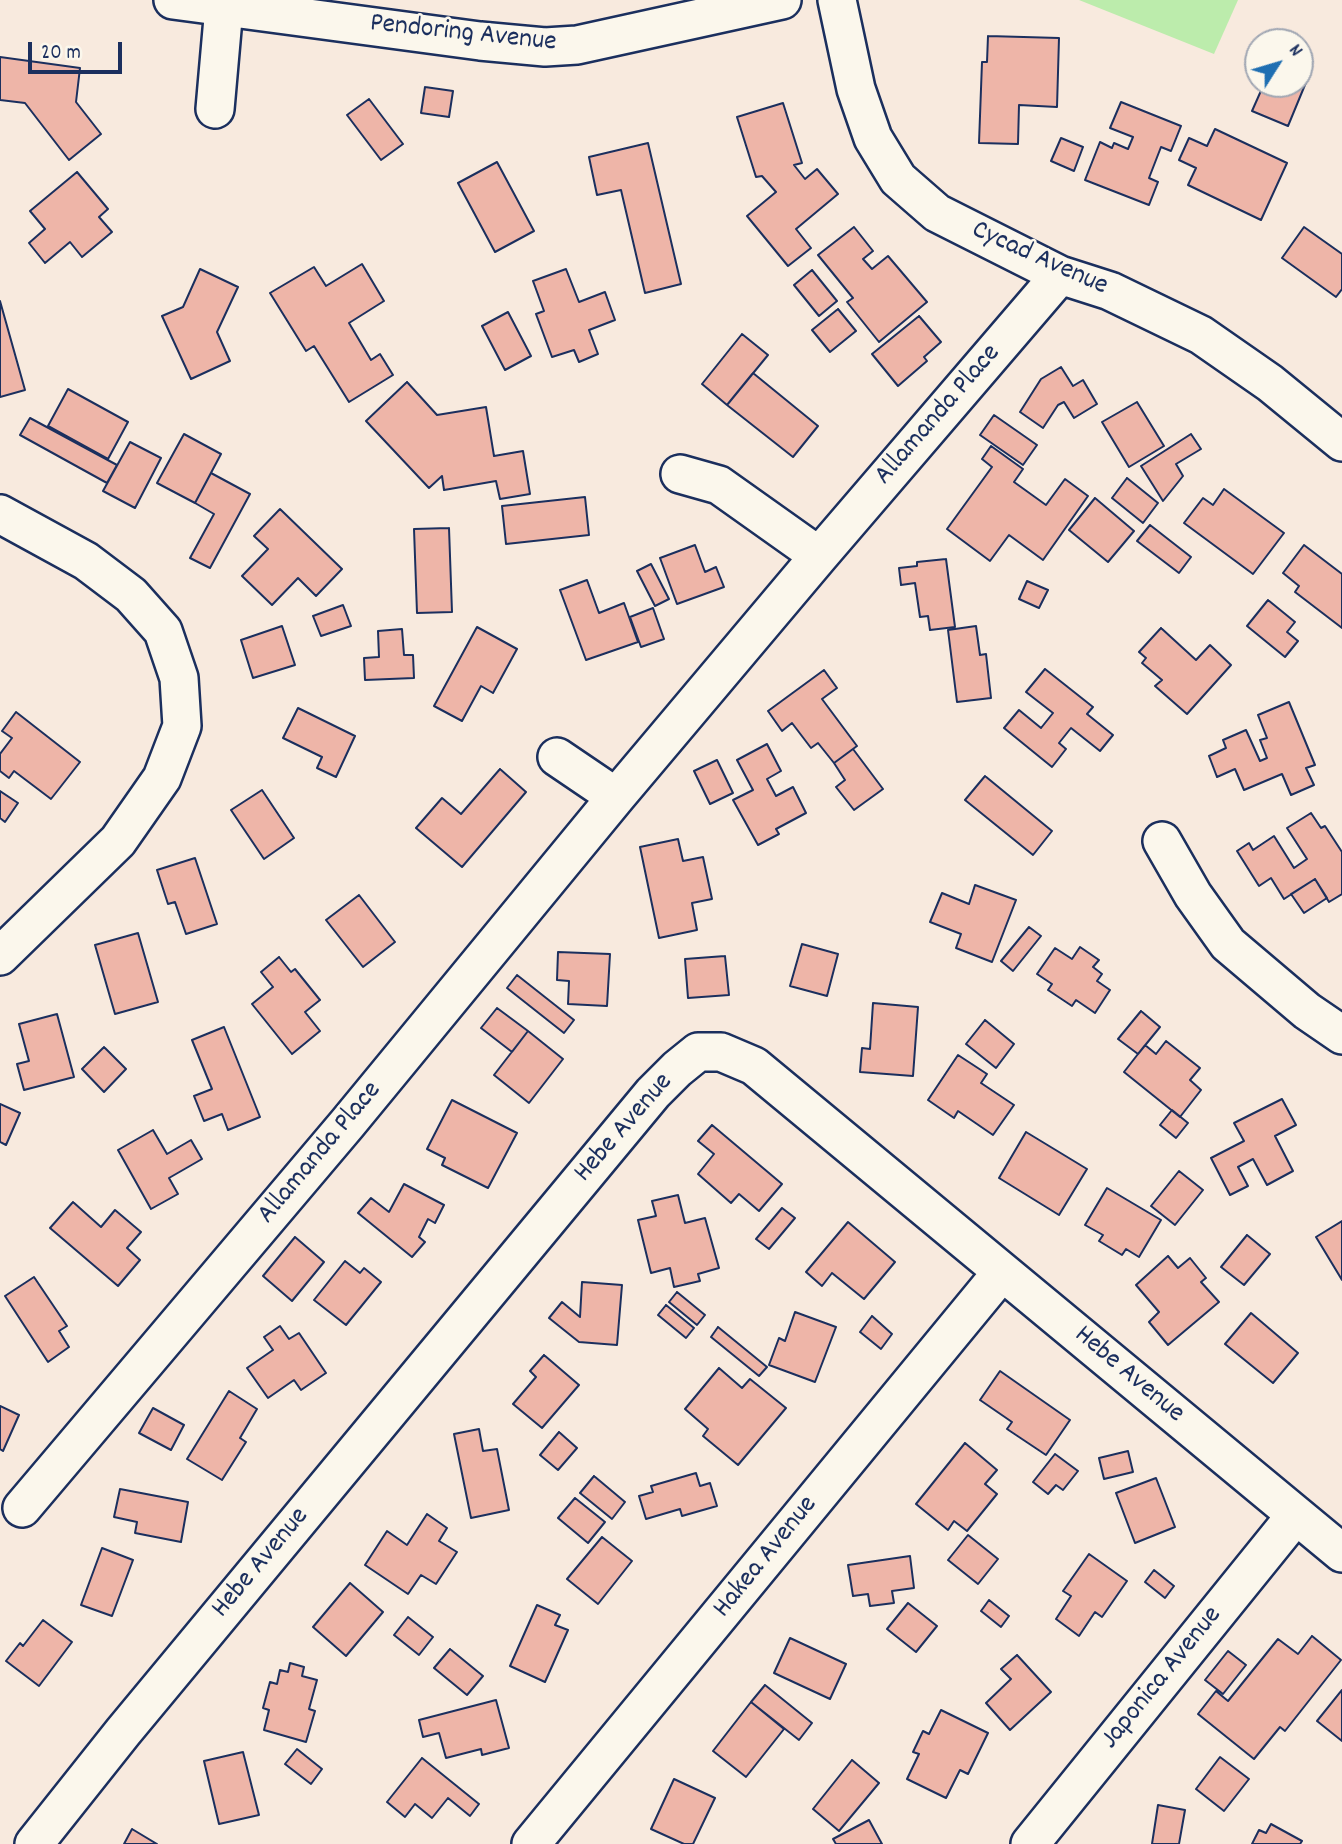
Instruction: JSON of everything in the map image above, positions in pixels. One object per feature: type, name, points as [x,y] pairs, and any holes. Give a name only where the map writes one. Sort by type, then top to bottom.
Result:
[{"type":"street","name":"Pendoring Avenue","points":[[173,0],[480,41],[545,47],[578,45],[782,0]]},
{"type":"street","name":"Cycad Avenue","points":[[837,0],[856,89],[873,138],[898,178],[937,214],[1060,275],[1110,291],[1201,335],[1270,383],[1342,442]]},
{"type":"street","points":[[215,109],[224,7]]},
{"type":"street","name":"Allamanda Place","points":[[22,1508],[347,1124],[616,797],[1060,275]]},
{"type":"street","points":[[680,474],[719,485],[819,556]]},
{"type":"street","points":[[0,514],[86,561],[131,595],[163,631],[179,678],[182,726],[162,778],[118,841],[0,956]]},
{"type":"street","points":[[557,757],[616,797]]},
{"type":"street","points":[[1162,841],[1193,895],[1228,944],[1307,1011],[1342,1035]]},
{"type":"street","name":"Hebe Avenue","points":[[34,1844],[132,1721],[653,1093],[698,1052],[721,1052],[754,1066],[1342,1553]]},
{"type":"street","name":"Hakea Avenue","points":[[531,1844],[1002,1272]]},
{"type":"street","name":"Japonica Avenue","points":[[1030,1844],[1296,1515]]},
{"type":"green space","points":[[1079,0],[1238,0],[1214,54]]},
{"type":"building","points":[[988,36],[1059,38],[1057,107],[1019,105],[1018,144],[979,143],[982,62],[987,62]]},
{"type":"building","points":[[0,57],[80,68],[76,102],[101,134],[69,160],[25,103],[0,100]]},
{"type":"building","points":[[425,87],[453,91],[449,117],[421,113]]},
{"type":"building","points":[[1258,98],[1300,98],[1288,126],[1252,111]]},
{"type":"building","points":[[369,99],[403,144],[381,160],[347,115]]},
{"type":"building","points":[[1121,102],[1181,126],[1171,151],[1161,147],[1149,178],[1158,182],[1149,205],[1085,180],[1100,142],[1112,148],[1114,143],[1128,149],[1133,137],[1110,128]]},
{"type":"building","points":[[783,103],[802,163],[794,165],[805,179],[817,169],[838,194],[796,229],[811,248],[788,266],[747,216],[776,192],[762,176],[756,177],[737,117]]},
{"type":"building","points":[[1215,129],[1287,163],[1261,220],[1188,185],[1196,168],[1179,160],[1189,138],[1207,146]]},
{"type":"building","points":[[1061,138],[1083,147],[1074,171],[1051,161]]},
{"type":"building","points":[[648,143],[681,284],[645,293],[621,190],[597,195],[589,157]]},
{"type":"building","points":[[497,162],[534,231],[495,252],[458,183]]},
{"type":"building","points":[[77,172],[108,209],[99,217],[112,232],[82,257],[70,242],[45,263],[29,243],[45,229],[30,211]]},
{"type":"building","points":[[854,227],[873,251],[863,259],[872,269],[888,256],[927,302],[879,342],[847,302],[853,298],[818,255]]},
{"type":"building","points":[[1304,227],[1342,254],[1342,289],[1336,297],[1282,258]]},
{"type":"building","points":[[362,264],[384,301],[349,323],[371,360],[380,354],[393,375],[349,402],[314,346],[306,351],[270,293],[314,267],[326,286]]},
{"type":"building","points":[[200,269],[238,287],[217,332],[230,361],[191,379],[162,316],[183,307]]},
{"type":"building","points":[[566,269],[579,302],[605,292],[615,320],[589,330],[598,354],[579,362],[574,350],[552,357],[536,314],[544,311],[533,281]]},
{"type":"building","points":[[812,270],[837,301],[819,316],[794,285]]},
{"type":"building","points":[[0,301],[25,390],[0,397]]},
{"type":"building","points":[[838,309],[856,331],[830,352],[812,330]]},
{"type":"building","points":[[508,312],[531,356],[505,370],[482,326]]},
{"type":"building","points":[[919,316],[941,342],[924,357],[927,361],[898,386],[872,354]]},
{"type":"building","points":[[742,334],[768,355],[727,405],[702,384]]},
{"type":"building","points":[[1061,367],[1073,386],[1083,380],[1097,404],[1074,418],[1064,402],[1058,405],[1043,428],[1020,412],[1041,379]]},
{"type":"building","points":[[753,373],[818,426],[793,457],[727,405]]},
{"type":"building","points":[[407,382],[437,415],[486,407],[494,456],[523,451],[530,494],[500,499],[496,481],[444,490],[442,476],[429,488],[366,421]]},
{"type":"building","points":[[68,389],[128,422],[108,459],[48,426]]},
{"type":"building","points":[[1137,402],[1164,446],[1129,467],[1102,422]]},
{"type":"building","points":[[994,415],[1037,445],[1023,465],[980,435]]},
{"type":"building","points":[[30,418],[117,465],[107,483],[20,435]]},
{"type":"building","points":[[184,434],[221,454],[195,503],[157,483]]},
{"type":"building","points":[[1191,434],[1201,449],[1176,464],[1183,476],[1163,501],[1141,466]]},
{"type":"building","points":[[130,442],[161,458],[135,508],[103,491]]},
{"type":"building","points":[[991,446],[1023,469],[1014,482],[1046,505],[1065,479],[1088,496],[1043,560],[1009,535],[990,561],[947,529],[992,467],[982,459]]},
{"type":"building","points":[[211,473],[250,494],[210,568],[190,558],[214,514],[195,503]]},
{"type":"building","points":[[1127,478],[1158,503],[1143,523],[1112,498]]},
{"type":"building","points":[[1224,489],[1284,533],[1253,574],[1184,523],[1203,498],[1213,505]]},
{"type":"building","points":[[585,497],[589,535],[506,544],[502,506]]},
{"type":"building","points":[[1095,498],[1134,531],[1108,562],[1069,530]]},
{"type":"building","points":[[280,509],[342,569],[316,596],[298,578],[272,605],[242,576],[268,549],[254,536]]},
{"type":"building","points":[[1150,525],[1191,557],[1179,573],[1137,541]]},
{"type":"building","points":[[449,528],[452,612],[417,613],[414,529]]},
{"type":"building","points":[[695,545],[705,572],[716,567],[724,587],[677,604],[660,558]]},
{"type":"building","points":[[1304,545],[1342,574],[1342,628],[1295,592],[1299,586],[1283,573]]},
{"type":"building","points":[[946,559],[955,627],[930,630],[928,616],[920,617],[915,583],[901,585],[899,568],[917,566],[917,562]]},
{"type":"building","points":[[651,564],[669,599],[655,606],[637,571]]},
{"type":"building","points":[[587,580],[599,613],[624,603],[638,642],[586,660],[560,590]]},
{"type":"building","points":[[1027,581],[1048,590],[1039,608],[1019,599]]},
{"type":"building","points":[[1268,600],[1295,622],[1287,632],[1298,641],[1285,657],[1247,626]]},
{"type":"building","points":[[343,605],[351,626],[321,636],[313,616]]},
{"type":"building","points":[[653,608],[664,639],[641,647],[630,617]]},
{"type":"building","points":[[282,626],[295,665],[253,678],[241,640]]},
{"type":"building","points":[[976,626],[980,655],[986,654],[991,698],[957,702],[948,630]]},
{"type":"building","points":[[477,627],[517,649],[493,693],[481,686],[462,721],[434,706]]},
{"type":"building","points":[[1161,628],[1196,660],[1210,645],[1231,665],[1187,714],[1155,686],[1162,680],[1142,663],[1146,658],[1139,652]]},
{"type":"building","points":[[402,629],[404,655],[413,655],[414,678],[365,680],[364,658],[379,657],[378,631]]},
{"type":"building","points":[[1045,669],[1093,707],[1087,714],[1113,735],[1100,751],[1071,728],[1059,743],[1066,749],[1052,767],[1004,728],[1019,710],[1041,728],[1053,713],[1026,692]]},
{"type":"building","points":[[824,670],[837,688],[822,699],[857,746],[834,763],[818,743],[811,748],[792,723],[782,731],[768,711]]},
{"type":"building","points":[[1289,702],[1315,765],[1306,768],[1314,785],[1291,795],[1282,774],[1244,790],[1235,769],[1217,777],[1209,756],[1226,748],[1223,740],[1246,730],[1260,761],[1267,758],[1260,740],[1267,738],[1258,715]]},
{"type":"building","points":[[298,708],[355,736],[336,777],[317,768],[322,757],[283,738]]},
{"type":"building","points":[[16,712],[80,762],[51,799],[14,771],[9,778],[0,771],[0,754],[12,738],[2,731]]},
{"type":"building","points":[[767,744],[781,771],[767,779],[776,796],[793,787],[806,813],[776,829],[779,834],[758,845],[733,800],[753,790],[737,760]]},
{"type":"building","points":[[853,749],[883,789],[854,810],[836,787],[845,780],[834,763]]},
{"type":"building","points":[[717,760],[733,793],[710,804],[694,771]]},
{"type":"building","points":[[500,769],[526,792],[462,867],[416,828],[442,798],[461,814]]},
{"type":"building","points":[[985,776],[1052,831],[1033,855],[965,800]]},
{"type":"building","points":[[262,790],[294,838],[264,859],[231,810]]},
{"type":"building","points":[[0,791],[18,803],[5,822],[0,818]]},
{"type":"building","points":[[1311,813],[1321,828],[1325,826],[1342,852],[1342,894],[1329,902],[1315,879],[1284,899],[1271,878],[1259,886],[1237,851],[1249,843],[1253,850],[1274,836],[1294,868],[1307,859],[1287,828]]},
{"type":"building","points":[[678,839],[683,861],[703,857],[712,899],[692,903],[697,930],[659,938],[640,847]]},
{"type":"building","points":[[195,858],[217,924],[186,934],[175,902],[168,904],[157,870]]},
{"type":"building","points":[[1315,879],[1327,898],[1304,913],[1291,894]]},
{"type":"building","points":[[975,885],[1016,900],[992,962],[956,948],[961,934],[930,922],[942,893],[969,904]]},
{"type":"building","points":[[359,895],[395,942],[363,967],[326,920]]},
{"type":"building","points":[[1029,927],[1041,936],[1013,971],[1001,961]]},
{"type":"building","points":[[138,933],[158,1002],[115,1014],[95,945]]},
{"type":"building","points":[[802,944],[838,954],[827,996],[790,986]]},
{"type":"building","points":[[1080,947],[1099,960],[1093,967],[1102,974],[1097,981],[1110,990],[1095,1013],[1076,1000],[1072,1006],[1048,990],[1052,984],[1037,974],[1055,948],[1072,959]]},
{"type":"building","points":[[558,952],[610,954],[607,1006],[568,1004],[569,981],[557,980]]},
{"type":"building","points":[[725,956],[729,995],[688,998],[685,959]]},
{"type":"building","points":[[279,957],[291,972],[295,969],[320,1000],[305,1012],[320,1031],[292,1054],[252,1004],[273,987],[261,972]]},
{"type":"building","points":[[517,975],[574,1020],[564,1033],[507,988]]},
{"type":"building","points":[[873,1003],[918,1007],[913,1076],[860,1072],[862,1048],[870,1049]]},
{"type":"building","points":[[497,1008],[528,1031],[512,1052],[481,1028]]},
{"type":"building","points":[[1141,1011],[1160,1027],[1138,1054],[1118,1039]]},
{"type":"building","points":[[57,1014],[74,1077],[24,1090],[17,1064],[29,1061],[19,1024]]},
{"type":"building","points":[[985,1020],[1014,1044],[996,1068],[966,1044]]},
{"type":"building","points":[[224,1027],[260,1117],[228,1130],[222,1114],[204,1121],[194,1096],[212,1089],[192,1040]]},
{"type":"building","points":[[528,1031],[563,1059],[529,1103],[494,1075]]},
{"type":"building","points":[[1166,1041],[1200,1068],[1190,1080],[1201,1090],[1180,1117],[1124,1072],[1145,1045],[1156,1054]]},
{"type":"building","points":[[104,1047],[126,1069],[104,1092],[82,1069]]},
{"type":"building","points":[[958,1055],[987,1074],[981,1083],[1014,1105],[993,1135],[958,1111],[954,1118],[928,1100]]},
{"type":"building","points":[[1282,1099],[1296,1125],[1275,1136],[1293,1171],[1267,1185],[1253,1159],[1238,1167],[1248,1186],[1230,1195],[1211,1158],[1244,1141],[1234,1123]]},
{"type":"building","points":[[452,1100],[517,1133],[488,1188],[442,1165],[445,1158],[427,1149]]},
{"type":"building","points":[[0,1104],[20,1113],[6,1145],[0,1142]]},
{"type":"building","points":[[1172,1110],[1188,1123],[1176,1138],[1160,1125]]},
{"type":"building","points":[[712,1125],[782,1184],[759,1211],[739,1194],[731,1203],[698,1174],[714,1154],[698,1141]]},
{"type":"building","points":[[153,1130],[167,1154],[191,1140],[202,1159],[169,1178],[178,1194],[151,1209],[118,1150]]},
{"type":"building","points":[[1026,1132],[1087,1169],[1059,1215],[999,1178]]},
{"type":"building","points":[[1179,1171],[1203,1190],[1175,1225],[1151,1206]]},
{"type":"building","points":[[404,1184],[444,1205],[435,1223],[428,1219],[419,1237],[425,1242],[412,1257],[358,1213],[371,1198],[389,1212]]},
{"type":"building","points":[[1107,1188],[1161,1220],[1139,1257],[1126,1249],[1122,1255],[1099,1241],[1103,1235],[1085,1225]]},
{"type":"building","points":[[678,1195],[685,1223],[705,1218],[719,1268],[698,1274],[700,1281],[674,1287],[670,1268],[651,1273],[638,1220],[656,1216],[652,1201]]},
{"type":"building","points":[[73,1202],[101,1227],[115,1210],[141,1232],[127,1248],[140,1260],[118,1286],[50,1228]]},
{"type":"building","points":[[782,1208],[795,1218],[769,1249],[756,1239]]},
{"type":"building","points":[[1342,1221],[1342,1280],[1316,1237]]},
{"type":"building","points":[[848,1222],[895,1262],[864,1299],[832,1273],[822,1286],[806,1272]]},
{"type":"building","points":[[1247,1235],[1270,1254],[1244,1285],[1221,1267]]},
{"type":"building","points":[[295,1237],[324,1262],[292,1301],[263,1276]]},
{"type":"building","points":[[1168,1256],[1178,1268],[1190,1258],[1206,1278],[1201,1282],[1219,1302],[1168,1345],[1149,1322],[1159,1312],[1136,1285]]},
{"type":"building","points":[[345,1261],[360,1273],[364,1268],[381,1282],[346,1325],[314,1300]]},
{"type":"building","points":[[34,1277],[67,1326],[59,1331],[69,1347],[48,1362],[5,1296]]},
{"type":"building","points":[[582,1282],[622,1285],[617,1345],[579,1342],[549,1318],[562,1302],[580,1317]]},
{"type":"building","points":[[677,1292],[705,1315],[697,1325],[669,1302]]},
{"type":"building","points":[[666,1305],[694,1328],[686,1338],[658,1315]]},
{"type":"building","points":[[795,1312],[836,1327],[815,1382],[769,1365],[779,1338],[785,1341]]},
{"type":"building","points":[[1251,1313],[1298,1353],[1273,1383],[1225,1344]]},
{"type":"building","points":[[872,1316],[892,1334],[881,1349],[860,1332]]},
{"type":"building","points":[[280,1326],[289,1339],[299,1333],[326,1373],[301,1390],[294,1380],[268,1398],[247,1368],[273,1350],[264,1337]]},
{"type":"building","points":[[718,1327],[767,1367],[759,1376],[711,1337]]},
{"type":"building","points":[[544,1355],[579,1385],[542,1428],[513,1404],[536,1377],[530,1371]]},
{"type":"building","points":[[719,1368],[742,1388],[750,1379],[786,1408],[738,1465],[703,1436],[708,1429],[685,1409]]},
{"type":"building","points":[[1000,1371],[1070,1420],[1046,1455],[1007,1429],[1012,1422],[980,1400]]},
{"type":"building","points":[[229,1391],[257,1409],[240,1438],[246,1442],[222,1480],[187,1459]]},
{"type":"building","points":[[0,1406],[19,1415],[3,1451],[0,1449]]},
{"type":"building","points":[[153,1408],[184,1425],[171,1450],[139,1433]]},
{"type":"building","points":[[479,1429],[483,1451],[497,1449],[509,1510],[471,1518],[454,1434]]},
{"type":"building","points":[[559,1432],[577,1448],[558,1470],[540,1455]]},
{"type":"building","points":[[965,1443],[997,1470],[985,1484],[997,1494],[967,1531],[954,1521],[948,1530],[916,1504]]},
{"type":"building","points":[[1128,1451],[1133,1472],[1104,1479],[1099,1458]]},
{"type":"building","points":[[1055,1454],[1078,1471],[1063,1490],[1056,1485],[1048,1494],[1033,1482]]},
{"type":"building","points":[[696,1473],[700,1486],[710,1483],[717,1506],[682,1516],[680,1509],[646,1519],[639,1496],[653,1492],[651,1486]]},
{"type":"building","points":[[594,1476],[625,1502],[612,1519],[580,1493]]},
{"type":"building","points":[[1156,1478],[1175,1527],[1135,1543],[1116,1493]]},
{"type":"building","points":[[120,1489],[188,1502],[181,1542],[135,1533],[137,1522],[114,1517]]},
{"type":"building","points":[[575,1498],[605,1522],[588,1543],[558,1518]]},
{"type":"building","points":[[427,1514],[447,1528],[439,1541],[457,1552],[436,1584],[421,1575],[408,1594],[365,1565],[387,1531],[407,1545]]},
{"type":"building","points":[[968,1535],[998,1559],[978,1584],[948,1560]]},
{"type":"building","points":[[602,1537],[632,1561],[598,1604],[567,1579]]},
{"type":"building","points":[[102,1548],[133,1560],[112,1616],[81,1605]]},
{"type":"building","points":[[1089,1554],[1127,1581],[1102,1617],[1095,1612],[1079,1636],[1056,1619],[1071,1596],[1063,1591]]},
{"type":"building","points":[[910,1556],[914,1588],[892,1591],[894,1603],[870,1606],[868,1594],[853,1596],[848,1565]]},
{"type":"building","points":[[1154,1570],[1174,1586],[1165,1598],[1145,1582]]},
{"type":"building","points":[[350,1583],[383,1612],[346,1656],[313,1627]]},
{"type":"building","points":[[989,1600],[1009,1616],[1001,1627],[981,1611]]},
{"type":"building","points":[[908,1603],[937,1626],[916,1652],[887,1629]]},
{"type":"building","points":[[537,1605],[560,1615],[555,1625],[568,1630],[545,1682],[510,1666]]},
{"type":"building","points":[[408,1617],[433,1637],[419,1655],[394,1635]]},
{"type":"building","points":[[43,1620],[72,1642],[39,1686],[6,1661],[20,1643],[23,1646]]},
{"type":"building","points":[[1312,1636],[1341,1660],[1285,1731],[1280,1727],[1254,1759],[1198,1714],[1216,1691],[1228,1701],[1278,1639],[1298,1654]]},
{"type":"building","points":[[790,1638],[846,1664],[830,1699],[774,1673]]},
{"type":"building","points":[[450,1649],[483,1676],[467,1695],[434,1668]]},
{"type":"building","points":[[1228,1651],[1246,1665],[1223,1694],[1205,1680]]},
{"type":"building","points":[[1017,1655],[1051,1692],[1010,1730],[986,1703],[1011,1679],[1001,1669]]},
{"type":"building","points":[[290,1663],[304,1667],[302,1676],[317,1680],[309,1709],[315,1711],[306,1742],[264,1730],[269,1710],[263,1708],[270,1682],[277,1684],[280,1670],[288,1672]]},
{"type":"building","points":[[765,1685],[812,1723],[799,1740],[751,1702]]},
{"type":"building","points":[[1342,1690],[1342,1741],[1317,1721]]},
{"type":"building","points":[[496,1700],[509,1748],[482,1755],[481,1749],[446,1758],[439,1733],[423,1737],[419,1720]]},
{"type":"building","points":[[751,1702],[784,1729],[746,1777],[713,1751]]},
{"type":"building","points":[[941,1710],[988,1733],[968,1774],[960,1770],[946,1798],[907,1779],[919,1754],[913,1752],[923,1731],[929,1734]]},
{"type":"building","points":[[297,1749],[322,1769],[311,1784],[285,1764]]},
{"type":"building","points":[[243,1752],[259,1815],[219,1824],[204,1761]]},
{"type":"building","points":[[1220,1757],[1249,1779],[1224,1811],[1196,1789]]},
{"type":"building","points":[[422,1758],[479,1804],[470,1816],[448,1798],[432,1818],[415,1804],[405,1817],[387,1802]]},
{"type":"building","points":[[852,1760],[879,1783],[839,1831],[813,1809]]},
{"type":"building","points":[[674,1779],[715,1798],[693,1844],[684,1844],[651,1829]]},
{"type":"building","points":[[1158,1805],[1185,1810],[1179,1844],[1152,1844]]},
{"type":"building","points":[[869,1820],[882,1844],[836,1844],[833,1839]]},
{"type":"building","points":[[1271,1824],[1302,1841],[1300,1844],[1252,1844],[1259,1830],[1266,1833]]},
{"type":"building","points":[[132,1829],[157,1844],[124,1844]]}]
